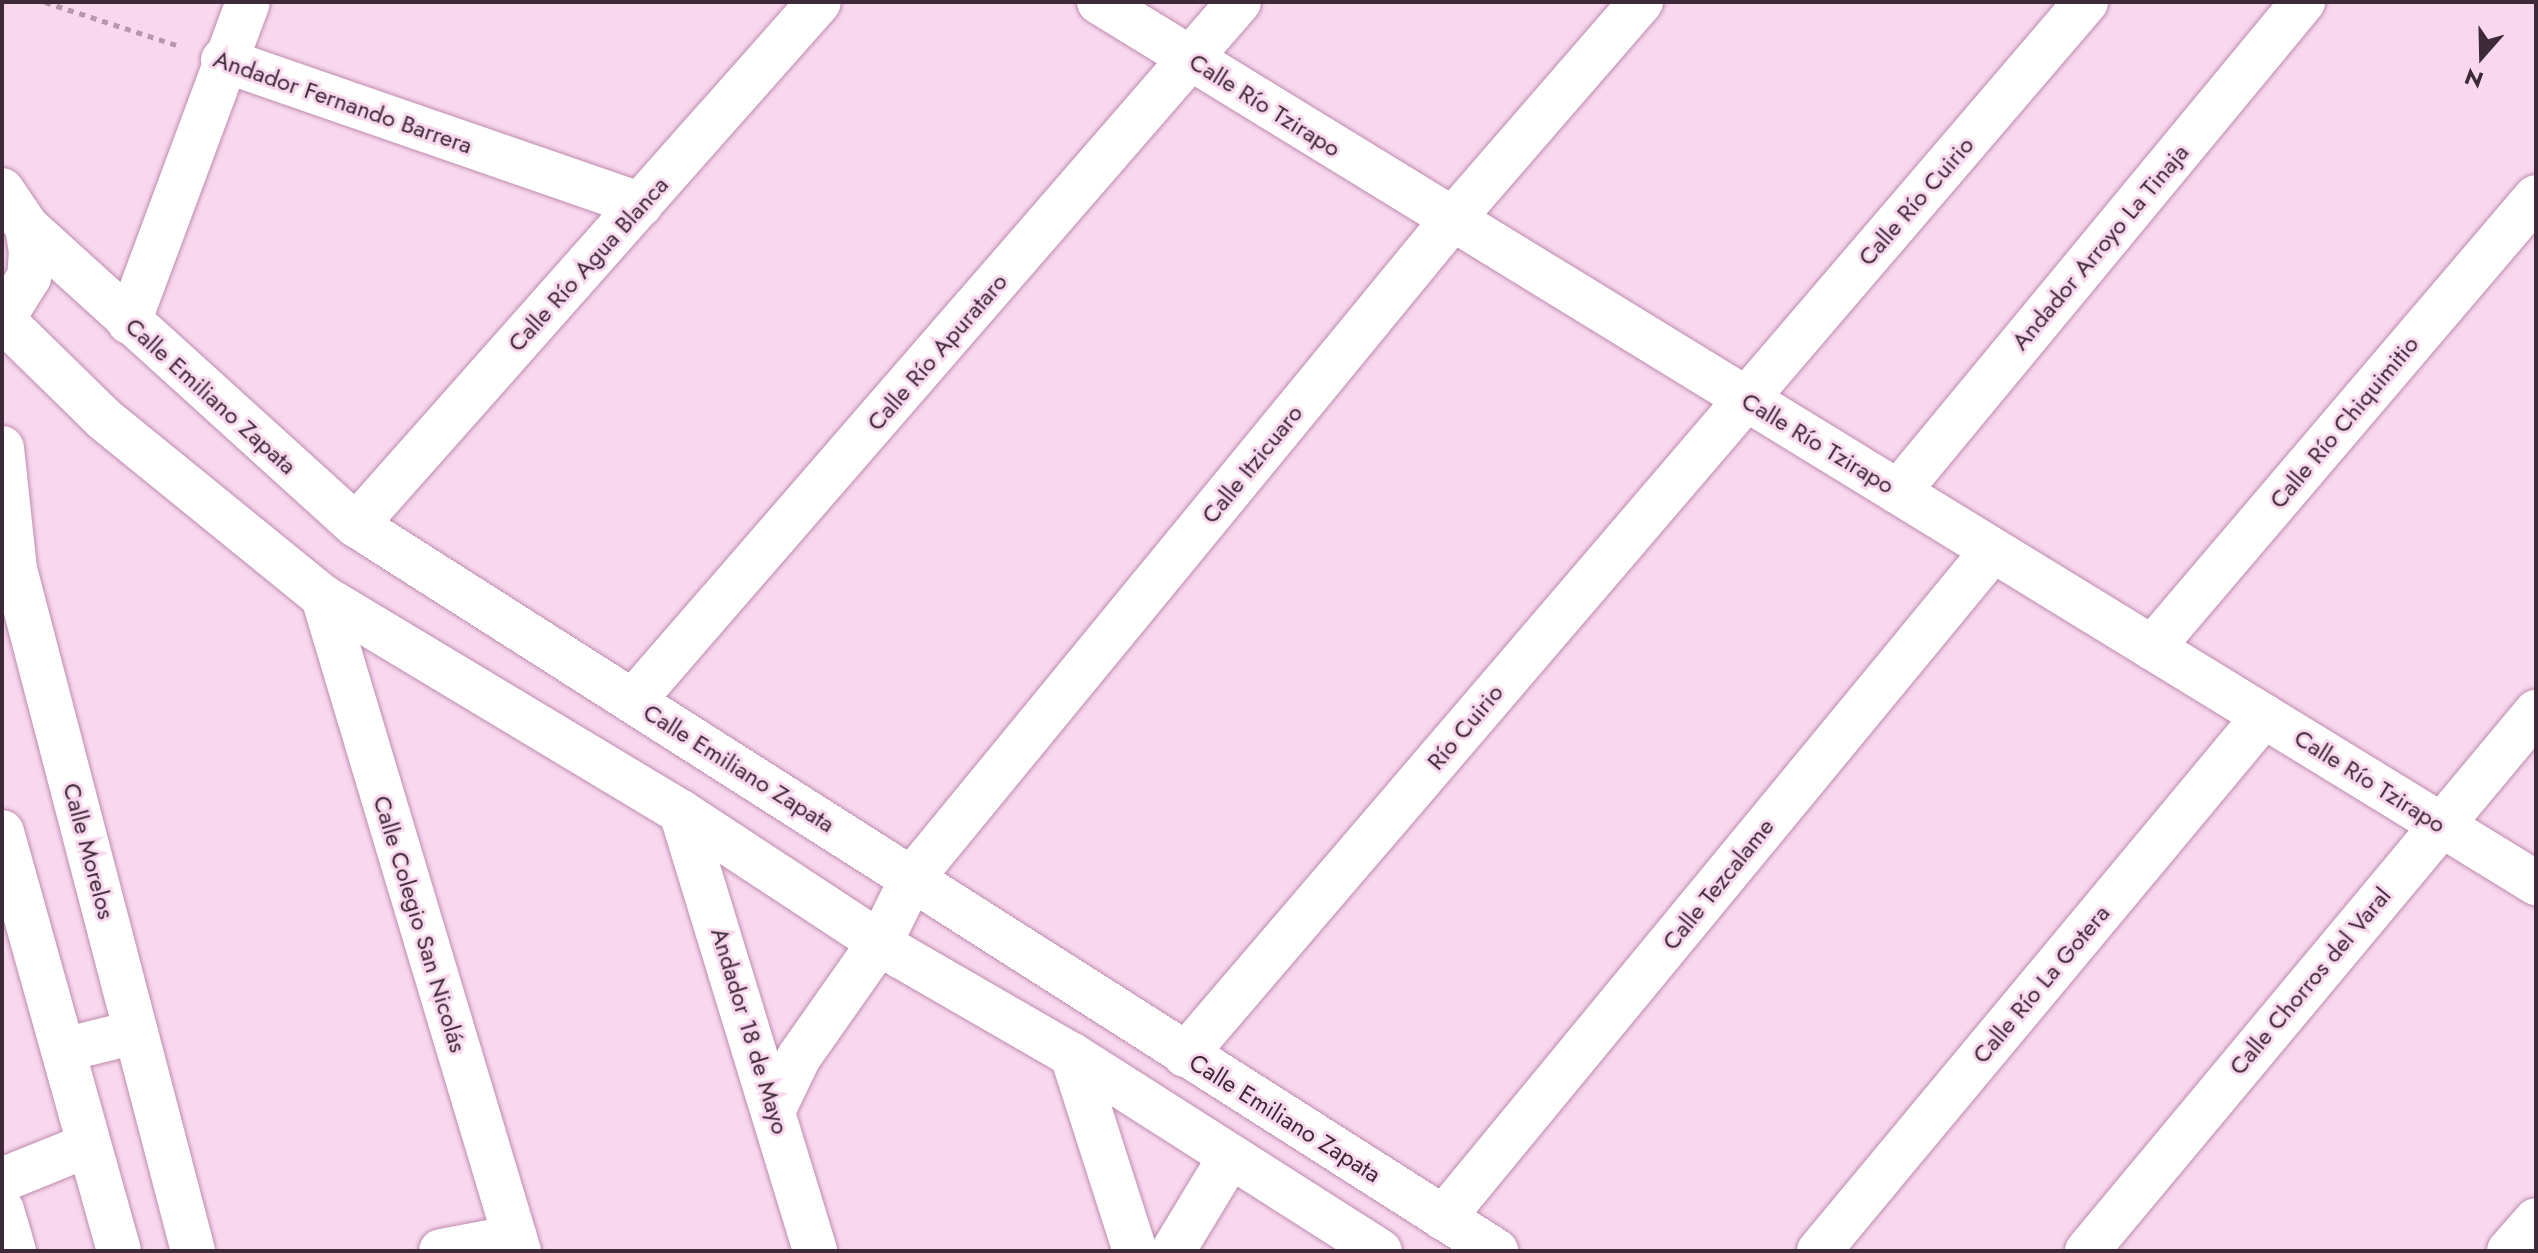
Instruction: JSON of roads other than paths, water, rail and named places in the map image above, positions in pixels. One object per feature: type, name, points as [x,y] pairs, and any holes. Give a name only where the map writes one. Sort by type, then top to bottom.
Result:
[{"type":"street","points":[[129,322],[223,60],[248,2]]},
{"type":"street","name":"Calle Río Agua Blanca","points":[[356,525],[819,2]]},
{"type":"street","name":"Calle Río Tzirapo","points":[[1099,2],[2536,883]]},
{"type":"street","name":"Calle Río Apurataro","points":[[633,701],[1239,2]]},
{"type":"street","name":"Calle Itzicuaro","points":[[775,1107],[799,1057],[882,939],[912,878],[1452,220],[1641,2]]},
{"type":"street","name":"Calle Río Cuirio","points":[[1745,399],[2086,2]]},
{"type":"street","name":"Andador Arroyo La Tinaja","points":[[1898,492],[2303,2]]},
{"type":"street","name":"Andador Fernando Barrera","points":[[223,60],[641,205]]},
{"type":"street","name":"Calle Emiliano Zapata","points":[[2,190],[27,227],[356,525],[1496,1251]]},
{"type":"street","name":"Calle Río Chiquimitio","points":[[2152,648],[2536,197]]},
{"type":"street","points":[[27,227],[29,277],[2,320],[104,419],[323,597],[681,812],[882,939],[902,957],[1072,1055],[1380,1251]]},
{"type":"street","name":"Río Cuirio","points":[[1185,1055],[1745,399]]},
{"type":"street","name":"Calle Morelos","points":[[2,448],[15,569],[193,1251]]},
{"type":"street","name":"Calle Tezcalame","points":[[1443,1218],[1993,550]]},
{"type":"street","name":"Calle Colegio San Nicolás","points":[[323,597],[517,1244]]},
{"type":"street","name":"Calle Chorros del Varal","points":[[2087,1251],[2536,712]]},
{"type":"street","name":"Calle Río La Gotera","points":[[1819,1251],[2264,716]]},
{"type":"street","name":"Andador 18 de Mayo","points":[[681,812],[775,1107],[815,1251]]},
{"type":"street","points":[[2,832],[119,1251]]},
{"type":"street","points":[[63,1050],[136,1032]]},
{"type":"street","points":[[1072,1055],[1135,1251]]},
{"type":"street","points":[[2,1180],[88,1145]]},
{"type":"street","points":[[1173,1251],[1230,1157]]},
{"type":"street","points":[[2,1210],[14,1251]]},
{"type":"street","points":[[2509,1251],[2536,1220]]},
{"type":"street","points":[[441,1251],[517,1244]]}]
